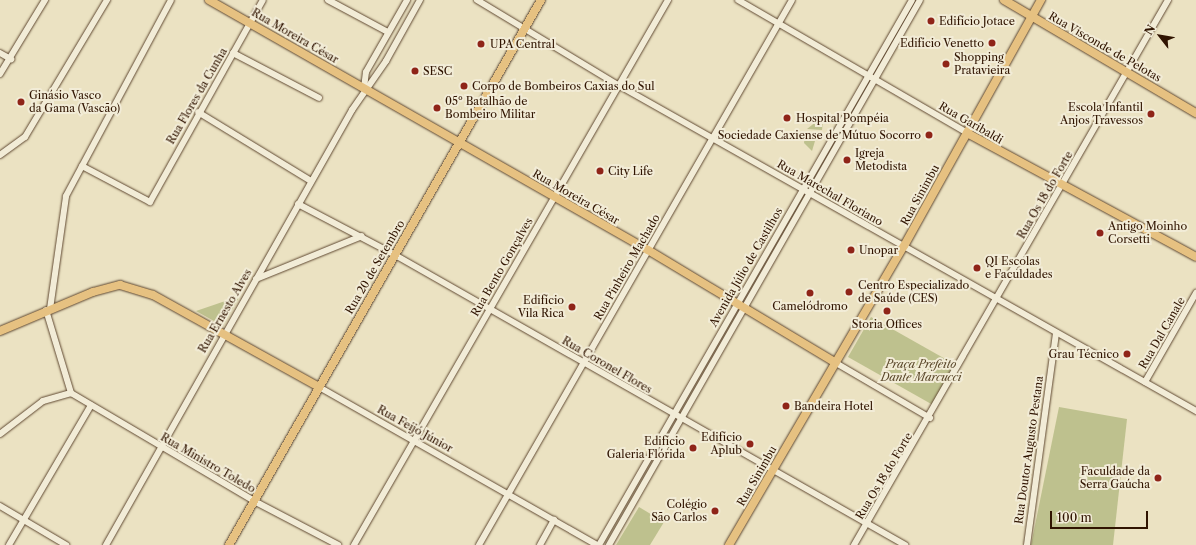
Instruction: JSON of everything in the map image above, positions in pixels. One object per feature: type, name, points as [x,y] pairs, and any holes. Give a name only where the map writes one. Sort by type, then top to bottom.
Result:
[{"type":"main road","name":"Rua Moreira César","points":[[209,0],[648,250],[836,363]]},
{"type":"main road","name":"Rua 20 de Setembro","points":[[229,545],[459,142],[542,0]]},
{"type":"main road","name":"Rua Visconde de Pelotas","points":[[1004,0],[1196,113]]},
{"type":"main road","name":"Rua Sinimbu","points":[[729,545],[904,246],[1041,0]]},
{"type":"main road","name":"Rua Garibaldi","points":[[967,133],[1062,186],[1196,257]]},
{"type":"main road","name":"Rua Feijó Júnior","points":[[0,331],[48,310],[120,285],[153,295],[319,388]]},
{"type":"street","points":[[0,74],[11,59],[45,0]]},
{"type":"street","points":[[0,155],[25,137],[107,0]]},
{"type":"street","points":[[0,434],[43,401],[71,393],[48,310],[62,206],[171,0]]},
{"type":"street","name":"Rua Flores da Cunha","points":[[82,166],[150,202],[198,112],[263,0]]},
{"type":"street","points":[[328,0],[388,32]]},
{"type":"street","name":"Rua Ernesto Alves","points":[[364,88],[366,72],[407,0]]},
{"type":"street","name":"Rua Ernesto Alves","points":[[106,545],[223,334],[256,280],[364,88],[386,61],[420,0]]},
{"type":"street","name":"Rua Marechal Floriano","points":[[476,0],[526,27],[618,85],[713,137],[1056,334],[1196,411]]},
{"type":"street","name":"Rua Bento Gonçalves","points":[[354,545],[668,0]]},
{"type":"street","name":"Rua Garibaldi","points":[[738,0],[967,133]]},
{"type":"street","name":"Rua Pinheiro Machado","points":[[479,545],[792,0]]},
{"type":"street","name":"Avenida Júlio de Castilhos","points":[[598,545],[705,359],[762,276],[810,193],[875,79],[904,20],[912,0]]},
{"type":"street","name":"Avenida Júlio de Castilhos","points":[[609,545],[712,364],[741,305],[755,272],[772,242],[868,75],[904,20],[920,0]]},
{"type":"street","name":"Rua Os 18 do Forte","points":[[854,545],[930,418],[1168,0]]},
{"type":"street","points":[[0,53],[11,59]]},
{"type":"street","points":[[233,53],[319,98]]},
{"type":"street","points":[[848,110],[855,114]]},
{"type":"street","points":[[198,112],[311,181]]},
{"type":"street","points":[[821,157],[828,160]]},
{"type":"street","name":"Rua Coronel Flores","points":[[298,204],[362,236],[584,362],[680,420],[868,522],[905,545]]},
{"type":"street","points":[[256,280],[362,236]]},
{"type":"street","points":[[772,242],[779,246]]},
{"type":"street","points":[[755,272],[762,276]]},
{"type":"street","name":"Rua Dal Canale","points":[[1145,382],[1196,293]]},
{"type":"street","name":"Rua Doutor Augusto Pestana","points":[[1027,545],[1056,334]]},
{"type":"street","points":[[705,359],[712,364]]},
{"type":"street","name":"Rua Moreira César","points":[[836,363],[930,418]]},
{"type":"street","name":"Rua Feijó Júnior","points":[[319,388],[598,545]]},
{"type":"street","name":"Rua Ministro Toledo","points":[[71,393],[254,501],[338,545]]},
{"type":"street","points":[[9,545],[91,405]]},
{"type":"street","points":[[638,476],[646,480]]},
{"type":"street","points":[[0,506],[66,545]]},
{"type":"street","points":[[540,545],[554,520]]},
{"type":"green space","points":[[817,121],[823,121],[822,130],[807,129]]},
{"type":"green space","points":[[805,133],[815,141],[812,151],[804,143]]},
{"type":"green space","points":[[240,296],[223,326],[196,311]]},
{"type":"green space","name":"Praça Prefeito Dante Marcucci","points":[[871,317],[956,365],[933,405],[848,357]]},
{"type":"green space","points":[[1059,407],[1127,419],[1113,545],[1031,545]]},
{"type":"green space","points":[[639,507],[664,522],[650,545],[616,545]]},
{"type":"place","name":"Edifício Jotace","points":[[931,21]]},
{"type":"place","name":"Edifício Venetto","points":[[992,43]]},
{"type":"place","name":"UPA Central","points":[[481,44]]},
{"type":"place","name":"Shopping Pratavieira","points":[[946,64]]},
{"type":"place","name":"SESC","points":[[415,71]]},
{"type":"place","name":"Corpo de Bombeiros Caxias do Sul","points":[[464,86]]},
{"type":"place","name":"Ginásio Vasco da Gama (Vascão)","points":[[21,102]]},
{"type":"place","name":"05º Batalhão de Bombeiro Militar","points":[[437,108]]},
{"type":"place","name":"Escola Infantil Anjos Travessos","points":[[1151,114]]},
{"type":"place","name":"Hospital Pompéia","points":[[787,118]]},
{"type":"place","name":"Sociedade Caxiense de Mútuo Socorro","points":[[929,135]]},
{"type":"place","name":"Igreja Metodista","points":[[847,160]]},
{"type":"place","name":"City Life","points":[[600,171]]},
{"type":"place","name":"Antigo Moinho Corsetti","points":[[1100,233]]},
{"type":"place","name":"Unopar","points":[[851,250]]},
{"type":"place","name":"QI Escolas e Faculdades","points":[[977,268]]},
{"type":"place","name":"Centro Especializado de Saúde (CES)","points":[[849,292]]},
{"type":"place","name":"Camelódromo","points":[[810,293]]},
{"type":"place","name":"Edifício Vila Rica","points":[[572,307]]},
{"type":"place","name":"Storia Offices","points":[[887,311]]},
{"type":"place","name":"Grau Técnico","points":[[1127,354]]},
{"type":"place","name":"Bandeira Hotel","points":[[786,406]]},
{"type":"place","name":"Edifício Aplub","points":[[750,444]]},
{"type":"place","name":"Edifício Galeria Flórida","points":[[693,448]]},
{"type":"place","name":"Faculdade da Serra Gaúcha","points":[[1158,478]]},
{"type":"place","name":"Colégio São Carlos","points":[[715,511]]}]
